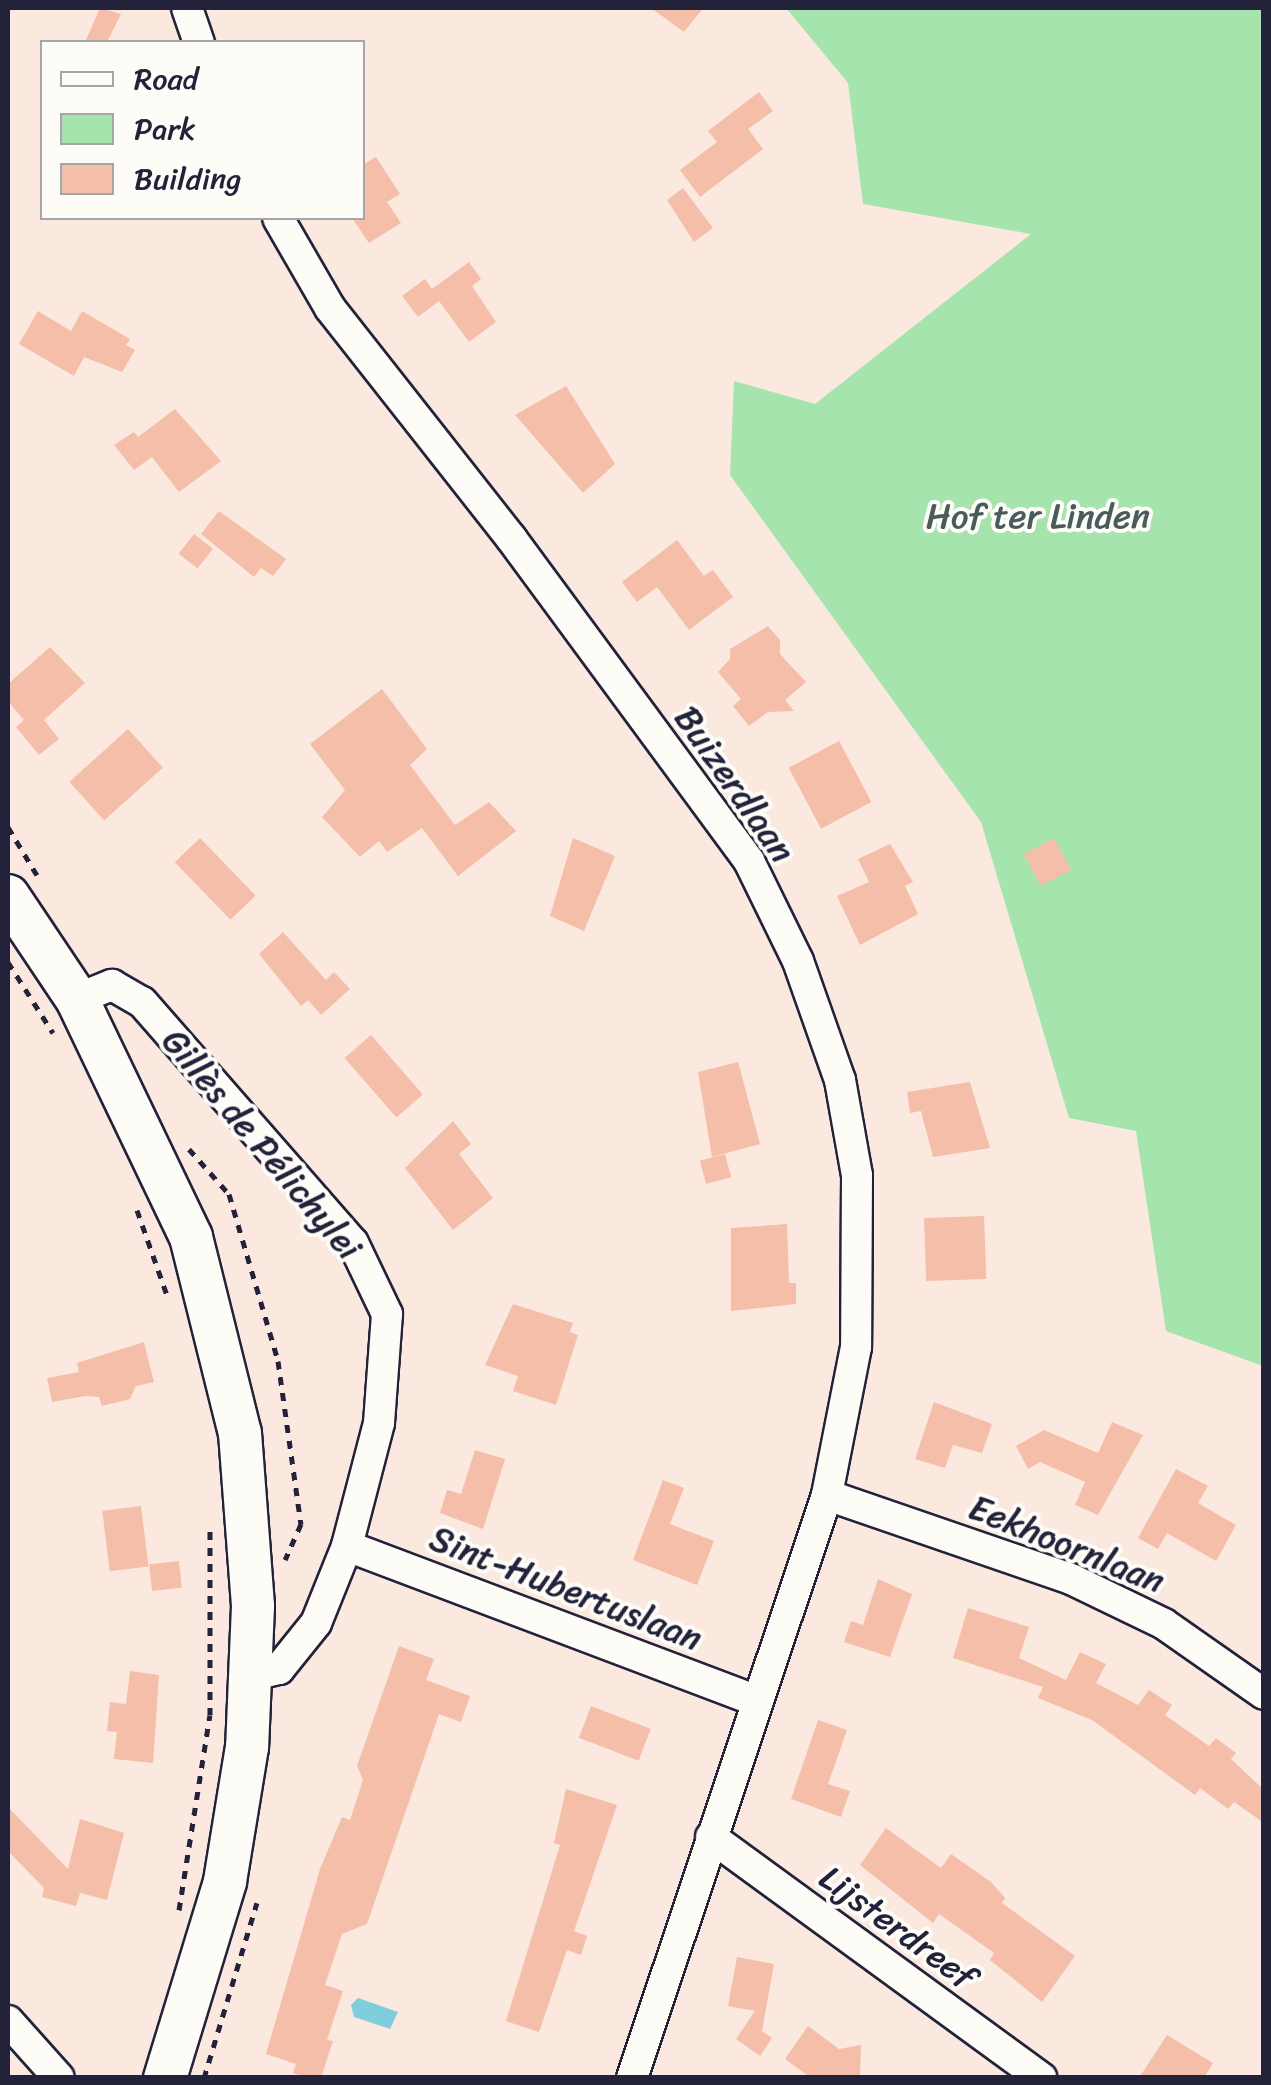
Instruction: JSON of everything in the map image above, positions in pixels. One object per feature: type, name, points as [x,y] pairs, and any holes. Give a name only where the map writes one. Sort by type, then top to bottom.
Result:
[{"type":"main road","name":"Gillès de Pélichylei","points":[[8,896],[77,999],[191,1237],[240,1433],[252,1674],[224,1882],[165,2078]]},
{"type":"street","points":[[187,8],[199,40]]},
{"type":"street","name":"Buizerdlaan","points":[[279,220],[330,308],[512,538],[749,861],[798,961],[840,1080],[857,1175],[856,1347],[826,1494]]},
{"type":"street","name":"Gillès de Pélichylei","points":[[77,999],[112,985],[127,988],[353,1243],[387,1314],[389,1355],[347,1546],[316,1623],[280,1669],[252,1674]]},
{"type":"street","points":[[632,2078],[826,1494]]},
{"type":"street","name":"Eekhoornlaan","points":[[826,1494],[1071,1578],[1164,1624],[1264,1694]]},
{"type":"street","name":"Sint-Hubertuslaan","points":[[347,1546],[758,1701]]},
{"type":"street","name":"Lijsterdreef","points":[[711,1838],[1041,2078]]},
{"type":"street","points":[[8,2020],[59,2078]]},
{"type":"path","points":[[8,962],[54,1036]]},
{"type":"path","points":[[134,1202],[170,1304]]},
{"type":"path","points":[[178,1916],[210,1715],[210,1510]]},
{"type":"green space","name":"Hof ter Linden","points":[[786,8],[1263,8],[1263,1366],[1166,1331],[1136,1131],[1069,1118],[981,822],[730,475],[734,381],[815,404],[1031,234],[863,204],[848,83]]},
{"type":"water","points":[[358,1998],[398,2012],[390,2029],[354,2017],[351,2005]]},
{"type":"building","points":[[100,8],[121,14],[108,40],[86,40]]},
{"type":"building","points":[[651,8],[703,8],[684,32]]},
{"type":"building","points":[[759,92],[773,111],[748,129],[763,149],[700,197],[680,170],[717,142],[708,131]]},
{"type":"building","points":[[376,157],[400,194],[387,202],[401,223],[369,243],[353,220],[365,220],[365,163]]},
{"type":"building","points":[[683,188],[713,228],[694,242],[667,200]]},
{"type":"building","points":[[469,262],[481,279],[472,286],[496,322],[469,342],[439,301],[418,317],[402,296],[425,279],[432,289]]},
{"type":"building","points":[[38,311],[71,331],[82,311],[130,339],[126,345],[135,350],[122,372],[84,357],[74,376],[19,344]]},
{"type":"building","points":[[566,386],[615,464],[583,493],[515,415]]},
{"type":"building","points":[[175,409],[221,461],[179,492],[152,457],[134,470],[114,445],[134,432],[138,437]]},
{"type":"building","points":[[219,511],[286,559],[273,576],[261,568],[254,577],[201,534]]},
{"type":"building","points":[[194,534],[213,549],[198,568],[179,554]]},
{"type":"building","points":[[677,540],[704,576],[713,570],[733,597],[689,630],[657,587],[637,602],[622,582]]},
{"type":"building","points":[[768,626],[780,640],[780,654],[806,682],[785,700],[794,711],[768,712],[749,726],[733,706],[741,699],[718,672],[730,659],[730,649]]},
{"type":"building","points":[[50,647],[85,683],[44,720],[59,739],[39,755],[16,727],[24,720],[8,701],[8,684]]},
{"type":"building","points":[[382,689],[427,749],[410,765],[455,825],[489,802],[516,831],[458,876],[422,828],[387,852],[379,841],[360,857],[322,817],[345,790],[310,744]]},
{"type":"building","points":[[128,729],[163,768],[104,821],[69,782]]},
{"type":"building","points":[[839,741],[871,802],[821,829],[789,768]]},
{"type":"building","points":[[200,838],[256,896],[230,920],[175,862]]},
{"type":"building","points":[[573,838],[615,856],[584,931],[550,916]]},
{"type":"building","points":[[1054,838],[1071,870],[1041,886],[1024,854]]},
{"type":"building","points":[[890,844],[913,882],[905,886],[918,914],[860,945],[837,896],[869,882],[858,859]]},
{"type":"building","points":[[283,932],[326,980],[334,972],[350,989],[321,1015],[308,1000],[301,1006],[259,954]]},
{"type":"building","points":[[371,1035],[423,1095],[396,1118],[345,1058]]},
{"type":"building","points":[[738,1062],[760,1144],[712,1157],[698,1072]]},
{"type":"building","points":[[970,1082],[990,1148],[933,1157],[921,1111],[910,1113],[907,1092]]},
{"type":"building","points":[[453,1121],[471,1144],[459,1154],[493,1198],[453,1230],[405,1168]]},
{"type":"building","points":[[725,1154],[731,1177],[706,1184],[700,1161]]},
{"type":"building","points":[[984,1216],[986,1279],[926,1281],[924,1218]]},
{"type":"building","points":[[787,1224],[789,1283],[796,1283],[796,1304],[731,1311],[731,1228]]},
{"type":"building","points":[[513,1304],[573,1323],[570,1332],[578,1335],[556,1405],[513,1391],[518,1376],[485,1365]]},
{"type":"building","points":[[144,1342],[154,1382],[136,1386],[130,1399],[102,1406],[99,1397],[52,1402],[47,1378],[79,1372],[77,1363]]},
{"type":"building","points":[[934,1402],[992,1424],[982,1453],[953,1445],[945,1468],[915,1459]]},
{"type":"building","points":[[1112,1422],[1143,1435],[1098,1515],[1075,1505],[1085,1482],[1040,1462],[1028,1469],[1016,1446],[1044,1430],[1098,1453]]},
{"type":"building","points":[[475,1450],[505,1459],[483,1529],[440,1513],[447,1490],[461,1494]]},
{"type":"building","points":[[1176,1469],[1208,1486],[1198,1503],[1236,1525],[1216,1561],[1167,1533],[1158,1549],[1138,1538]]},
{"type":"building","points":[[663,1480],[684,1488],[670,1524],[714,1541],[697,1585],[633,1560]]},
{"type":"building","points":[[141,1506],[148,1567],[110,1571],[102,1511]]},
{"type":"building","points":[[179,1561],[182,1588],[152,1591],[149,1564]]},
{"type":"building","points":[[878,1579],[912,1594],[890,1657],[844,1642],[851,1621],[863,1625]]},
{"type":"building","points":[[968,1608],[1029,1627],[1019,1658],[1066,1680],[1080,1652],[1106,1664],[1096,1683],[1138,1705],[1149,1690],[1172,1705],[1165,1715],[1209,1746],[1216,1738],[1236,1753],[1231,1759],[1264,1790],[1264,1823],[1234,1802],[1228,1809],[1200,1788],[1195,1795],[1092,1720],[1038,1698],[1043,1687],[953,1658]]},
{"type":"building","points":[[399,1646],[434,1659],[426,1680],[470,1696],[461,1722],[439,1714],[367,1924],[342,1934],[325,1985],[343,1991],[327,2040],[333,2041],[321,2078],[307,2078],[293,2073],[296,2064],[266,2054],[320,1869],[342,1817],[350,1820],[363,1780],[357,1766]]},
{"type":"building","points":[[130,1671],[159,1675],[153,1763],[114,1759],[117,1732],[107,1731],[110,1702],[126,1704]]},
{"type":"building","points":[[591,1706],[651,1729],[639,1761],[579,1738]]},
{"type":"building","points":[[818,1720],[847,1730],[828,1784],[850,1791],[841,1817],[791,1799]]},
{"type":"building","points":[[566,1789],[617,1805],[574,1931],[587,1936],[581,1955],[567,1950],[539,2032],[506,2021],[560,1845],[554,1843]]},
{"type":"building","points":[[8,1807],[68,1869],[80,1819],[124,1833],[107,1900],[80,1893],[76,1906],[42,1897],[44,1888],[8,1851]]},
{"type":"building","points":[[886,1828],[941,1868],[951,1854],[991,1882],[1005,1898],[1002,1903],[1075,1956],[1042,2002],[990,1960],[994,1953],[939,1914],[933,1923],[860,1865]]},
{"type":"building","points":[[737,1957],[774,1964],[762,2031],[772,2038],[760,2056],[736,2039],[755,2011],[728,2006]]},
{"type":"building","points":[[808,2026],[839,2049],[861,2045],[860,2078],[811,2078],[785,2059]]},
{"type":"building","points":[[1167,2035],[1213,2063],[1204,2078],[1139,2078]]}]
